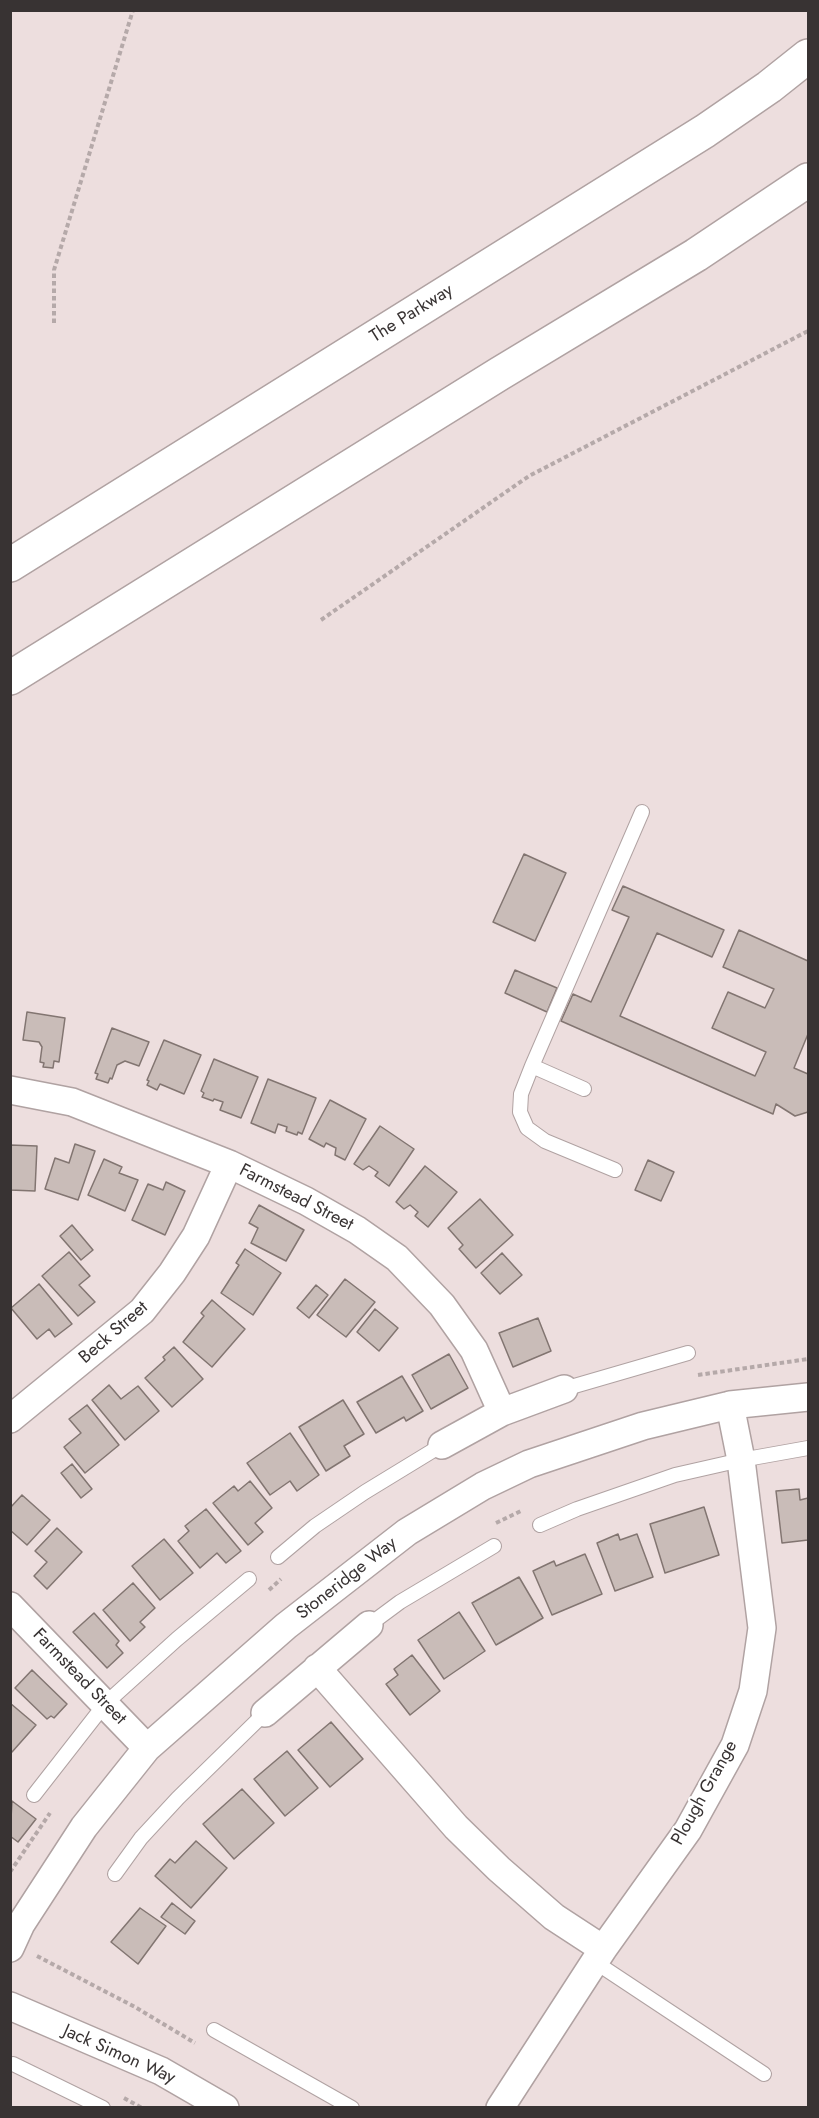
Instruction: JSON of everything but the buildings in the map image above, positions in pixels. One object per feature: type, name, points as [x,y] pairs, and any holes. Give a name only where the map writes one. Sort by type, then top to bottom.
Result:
[{"type":"highway","name":"The Parkway","points":[[10,565],[705,131],[769,87],[808,56]]},
{"type":"highway","points":[[10,678],[696,255],[808,180]]},
{"type":"highway","points":[[696,255],[808,196]]},
{"type":"street","name":"Farmstead Street","points":[[10,1090],[72,1102],[229,1164],[340,1219],[397,1258],[442,1305],[462,1330],[474,1350],[502,1412]]},
{"type":"street","name":"Beck Street","points":[[10,1419],[142,1311],[172,1273],[196,1236],[229,1164]]},
{"type":"street","points":[[442,1444],[502,1412],[564,1389]]},
{"type":"street","name":"Stoneridge Way","points":[[10,1948],[21,1924],[84,1827],[147,1749],[286,1626],[407,1532],[483,1486],[529,1464],[644,1426],[730,1405],[808,1396]]},
{"type":"street","name":"Plough Grange","points":[[500,2108],[599,1956],[688,1830],[735,1745],[753,1690],[762,1628],[741,1460],[730,1405]]},
{"type":"street","name":"Farmstead Street","points":[[10,1606],[147,1749]]},
{"type":"street","points":[[266,1713],[369,1625]]},
{"type":"street","points":[[317,1668],[465,1836],[499,1869],[599,1956]]},
{"type":"street","name":"Jack Simon Way","points":[[10,2006],[160,2071],[225,2108]]},
{"type":"lane","points":[[615,1170],[545,1141],[527,1128],[520,1112],[521,1094],[642,812]]},
{"type":"lane","points":[[532,1066],[584,1089]]},
{"type":"lane","points":[[564,1389],[688,1353]]},
{"type":"lane","points":[[278,1557],[315,1526],[442,1444]]},
{"type":"lane","points":[[540,1525],[577,1509],[675,1475],[808,1448]]},
{"type":"lane","points":[[369,1625],[400,1602],[494,1546]]},
{"type":"lane","points":[[34,1795],[105,1704],[177,1639],[249,1579]]},
{"type":"lane","points":[[115,1874],[141,1838],[178,1798],[266,1713]]},
{"type":"lane","points":[[599,1956],[764,2074]]},
{"type":"lane","points":[[214,2030],[352,2108]]},
{"type":"lane","points":[[13,2064],[103,2108]]},
{"type":"path","points":[[54,323],[54,270],[133,10]]},
{"type":"path","points":[[321,620],[529,476],[808,331]]}]
